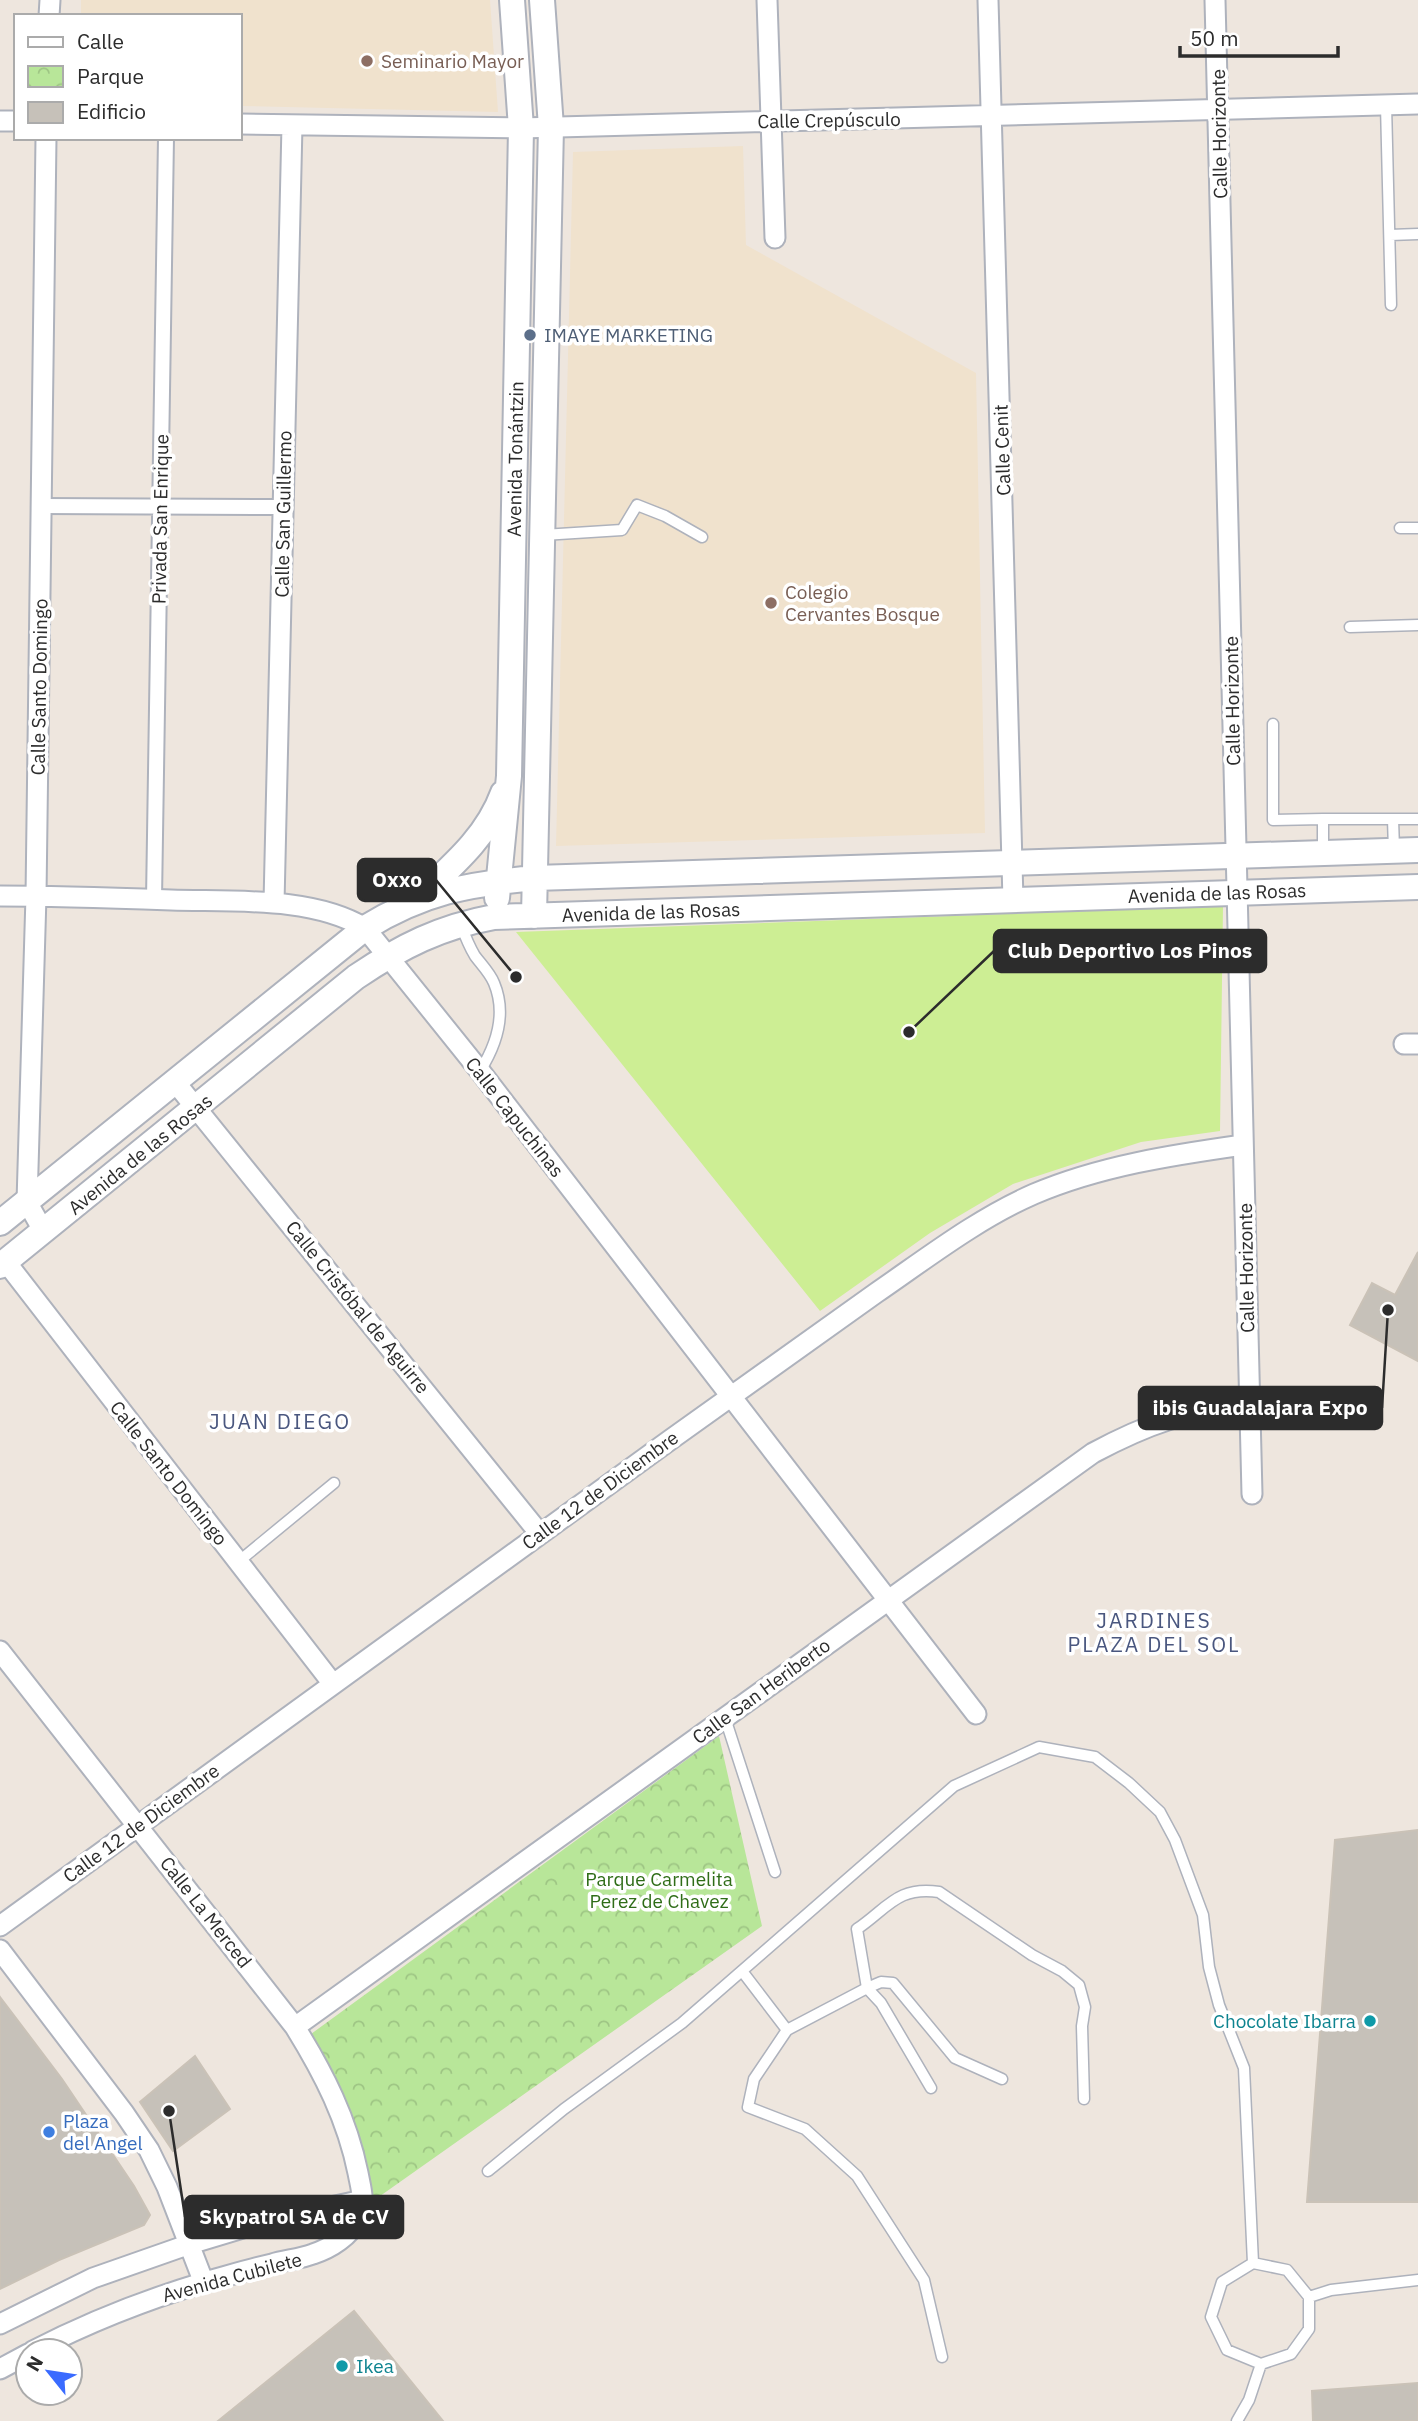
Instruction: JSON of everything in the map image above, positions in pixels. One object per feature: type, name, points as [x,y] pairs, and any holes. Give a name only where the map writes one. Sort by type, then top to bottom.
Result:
[{"type":"street","name":"Avenida Tonántzin","points":[[494,917],[500,881],[509,776],[522,128],[512,0]]},
{"type":"street","name":"Avenida Tonántzin","points":[[534,916],[551,127],[542,0]]},
{"type":"street","points":[[767,0],[775,238]]},
{"type":"street","name":"Calle Cenit","points":[[988,0],[1013,900]]},
{"type":"street","name":"Calle Horizonte","points":[[1215,0],[1252,1494]]},
{"type":"street","name":"Calle Crepúsculo","points":[[242,124],[522,128],[1418,104]]},
{"type":"street","name":"Calle San Guillermo","points":[[274,903],[292,125]]},
{"type":"street","name":"Calle Santo Domingo","points":[[27,1202],[36,896],[46,140]]},
{"type":"street","name":"Privada San Enrique","points":[[154,899],[166,140]]},
{"type":"street","points":[[41,506],[283,507]]},
{"type":"street","points":[[415,900],[458,861],[476,840],[499,802],[509,776]]},
{"type":"street","name":"Avenida de las Rosas","points":[[0,1223],[365,928],[415,900],[472,886],[535,878],[1406,850]]},
{"type":"street","name":"Avenida de las Rosas","points":[[3,1264],[356,977],[387,956],[461,923],[494,917],[1418,887]]},
{"type":"street","name":"Calle Capuchinas","points":[[0,895],[274,903],[323,911],[350,919],[365,928],[732,1395],[976,1714]]},
{"type":"street","name":"Calle Cristóbal de Aguirre","points":[[175,1082],[198,1107],[540,1534]]},
{"type":"street","name":"Calle 12 de Diciembre","points":[[0,1926],[732,1395],[950,1242],[996,1213],[1068,1182],[1128,1164],[1172,1154],[1243,1144]]},
{"type":"street","points":[[27,1202],[44,1232]]},
{"type":"street","name":"Calle Santo Domingo","points":[[3,1264],[333,1685]]},
{"type":"street","name":"Calle San Heriberto","points":[[295,2027],[1093,1453],[1174,1416],[1250,1402]]},
{"type":"street","name":"Calle La Merced","points":[[0,1651],[295,2027],[322,2070],[340,2110],[352,2147],[363,2200]]},
{"type":"street","points":[[0,1950],[149,2150],[167,2187],[204,2283]]},
{"type":"street","name":"Avenida Cubilete","points":[[0,2324],[93,2277],[267,2221],[363,2200],[353,2228],[333,2245],[313,2255],[134,2304],[61,2337]]},
{"type":"lane","points":[[1386,105],[1391,305]]},
{"type":"lane","points":[[1390,234],[1418,234]]},
{"type":"lane","points":[[543,535],[622,530],[637,505],[665,516],[702,537]]},
{"type":"lane","points":[[1400,528],[1418,528]]},
{"type":"lane","points":[[1350,627],[1418,625]]},
{"type":"lane","points":[[1273,724],[1273,820],[1418,819]]},
{"type":"lane","points":[[1323,819],[1323,852]]},
{"type":"lane","points":[[1393,819],[1406,850]]},
{"type":"lane","points":[[461,923],[474,955],[494,981],[500,1005],[499,1028],[493,1051],[480,1072]]},
{"type":"lane","points":[[238,1562],[334,1483]]},
{"type":"lane","points":[[724,1717],[775,1872]]},
{"type":"lane","points":[[488,2171],[564,2109],[682,2023],[954,1786],[1039,1747],[1095,1757],[1129,1783],[1160,1812],[1175,1840],[1203,1914],[1209,1967],[1219,2005],[1244,2068],[1254,2263]]},
{"type":"lane","points":[[931,2088],[881,2003],[867,1988],[857,1929],[895,1898],[921,1889],[939,1892],[1032,1955],[1062,1970],[1079,1985],[1085,2007],[1082,2026],[1084,2099]]},
{"type":"lane","points":[[742,1971],[787,2030]]},
{"type":"lane","points":[[942,2357],[925,2280],[857,2176],[805,2129],[748,2107],[754,2079],[787,2030],[881,1982],[893,1983],[955,2058],[1002,2079]]},
{"type":"lane","points":[[1254,2263],[1287,2270],[1309,2297],[1309,2329],[1297,2346],[1290,2354],[1261,2364],[1227,2350],[1211,2317],[1222,2282],[1254,2263]]},
{"type":"lane","points":[[1309,2297],[1331,2290],[1418,2280]]},
{"type":"lane","points":[[1237,2421],[1250,2400],[1261,2364]]},
{"type":"shaded area","name":"Seminario Mayor","points":[[81,0],[490,0],[498,112],[242,106],[242,14],[81,14]]},
{"type":"shaded area","name":"Colegio Cervantes Bosque","points":[[743,146],[746,245],[976,373],[985,833],[556,846],[573,152]]},
{"type":"green space","points":[[1223,906],[1220,1131],[1141,1142],[1013,1184],[930,1233],[820,1311],[516,932]]},
{"type":"green space","name":"Parque Carmelita Perez de Chavez","points":[[719,1736],[762,1926],[373,2201],[349,2115],[311,2034]]},
{"type":"building","points":[[1418,1252],[1418,1361],[1350,1325],[1372,1283],[1395,1295]]},
{"type":"building","name":"Chocolate Ibarra","points":[[1418,1830],[1418,2202],[1307,2202],[1335,1840]]},
{"type":"building","name":"Plaza del Angel","points":[[0,1997],[62,2079],[134,2186],[150,2215],[144,2225],[59,2260],[0,2289]]},
{"type":"building","points":[[195,2056],[230,2109],[173,2151],[140,2102]]},
{"type":"building","name":"Ikea","points":[[354,2311],[443,2421],[218,2421]]},
{"type":"building","points":[[1418,2383],[1418,2421],[1313,2421],[1312,2391]]},
{"type":"place","name":"Seminario Mayor","points":[[367,61]]},
{"type":"place","name":"IMAYE MARKETING","points":[[530,335]]},
{"type":"place","name":"Colegio Cervantes Bosque","points":[[771,603]]},
{"type":"place","name":"Oxxo","points":[[516,977]]},
{"type":"place","name":"Club Deportivo Los Pinos","points":[[909,1032]]},
{"type":"place","name":"ibis Guadalajara Expo","points":[[1388,1310]]},
{"type":"place","name":"Chocolate Ibarra","points":[[1370,2021]]},
{"type":"place","name":"Skypatrol SA de CV","points":[[169,2111]]},
{"type":"place","name":"Plaza del Angel","points":[[49,2132]]},
{"type":"place","name":"Ikea","points":[[342,2366]]},
{"type":"district","name":"JUAN DIEGO","points":[[280,1422]]},
{"type":"district","name":"JARDINES PLAZA DEL SOL","points":[[1154,1633]]}]
